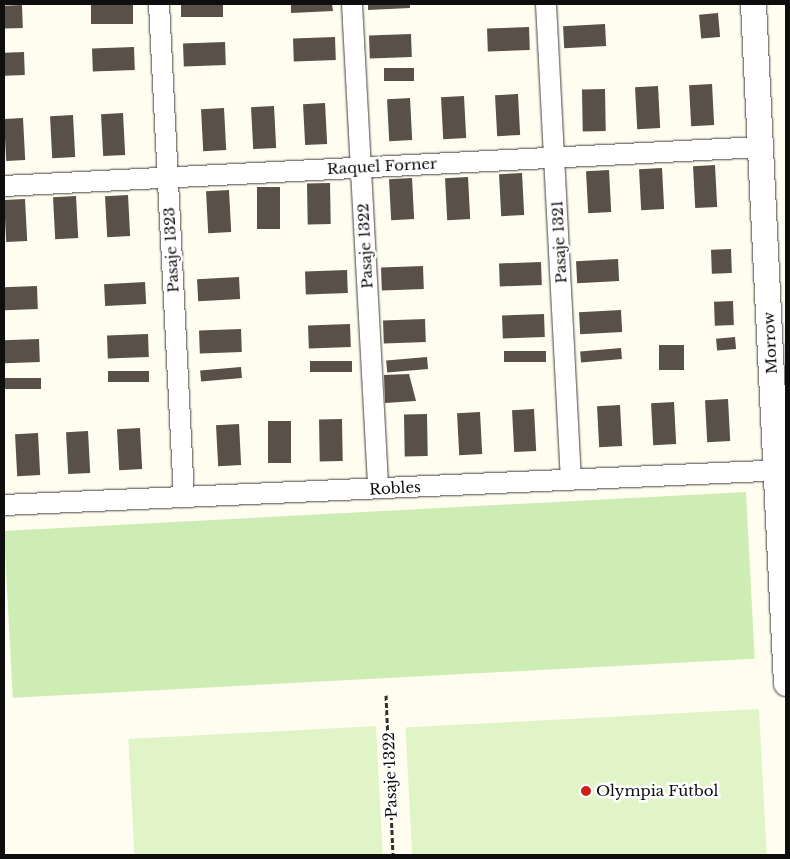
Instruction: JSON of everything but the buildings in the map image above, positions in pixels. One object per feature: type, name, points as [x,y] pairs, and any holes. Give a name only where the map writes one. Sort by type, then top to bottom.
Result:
[{"type":"street","name":"Pasaje 1323","points":[[159,4],[184,497]]},
{"type":"street","name":"Pasaje 1322","points":[[352,4],[378,488]]},
{"type":"street","name":"Pasaje 1321","points":[[546,4],[571,479]]},
{"type":"street","name":"Morrow","points":[[754,4],[760,146],[781,470],[786,683]]},
{"type":"street","name":"Raquel Forner","points":[[4,186],[760,146]]},
{"type":"street","name":"Robles","points":[[4,505],[781,470]]},
{"type":"path","name":"Pasaje 1322","points":[[386,695],[393,855]]},
{"type":"green space","points":[[746,492],[755,659],[13,698],[4,531]]},
{"type":"green space","name":"Olympia Fútbol","points":[[759,709],[767,855],[412,855],[405,728]]},
{"type":"green space","points":[[376,726],[383,855],[134,855],[128,739]]},
{"type":"place","name":"Olympia Fútbol","points":[[586,791]]}]
